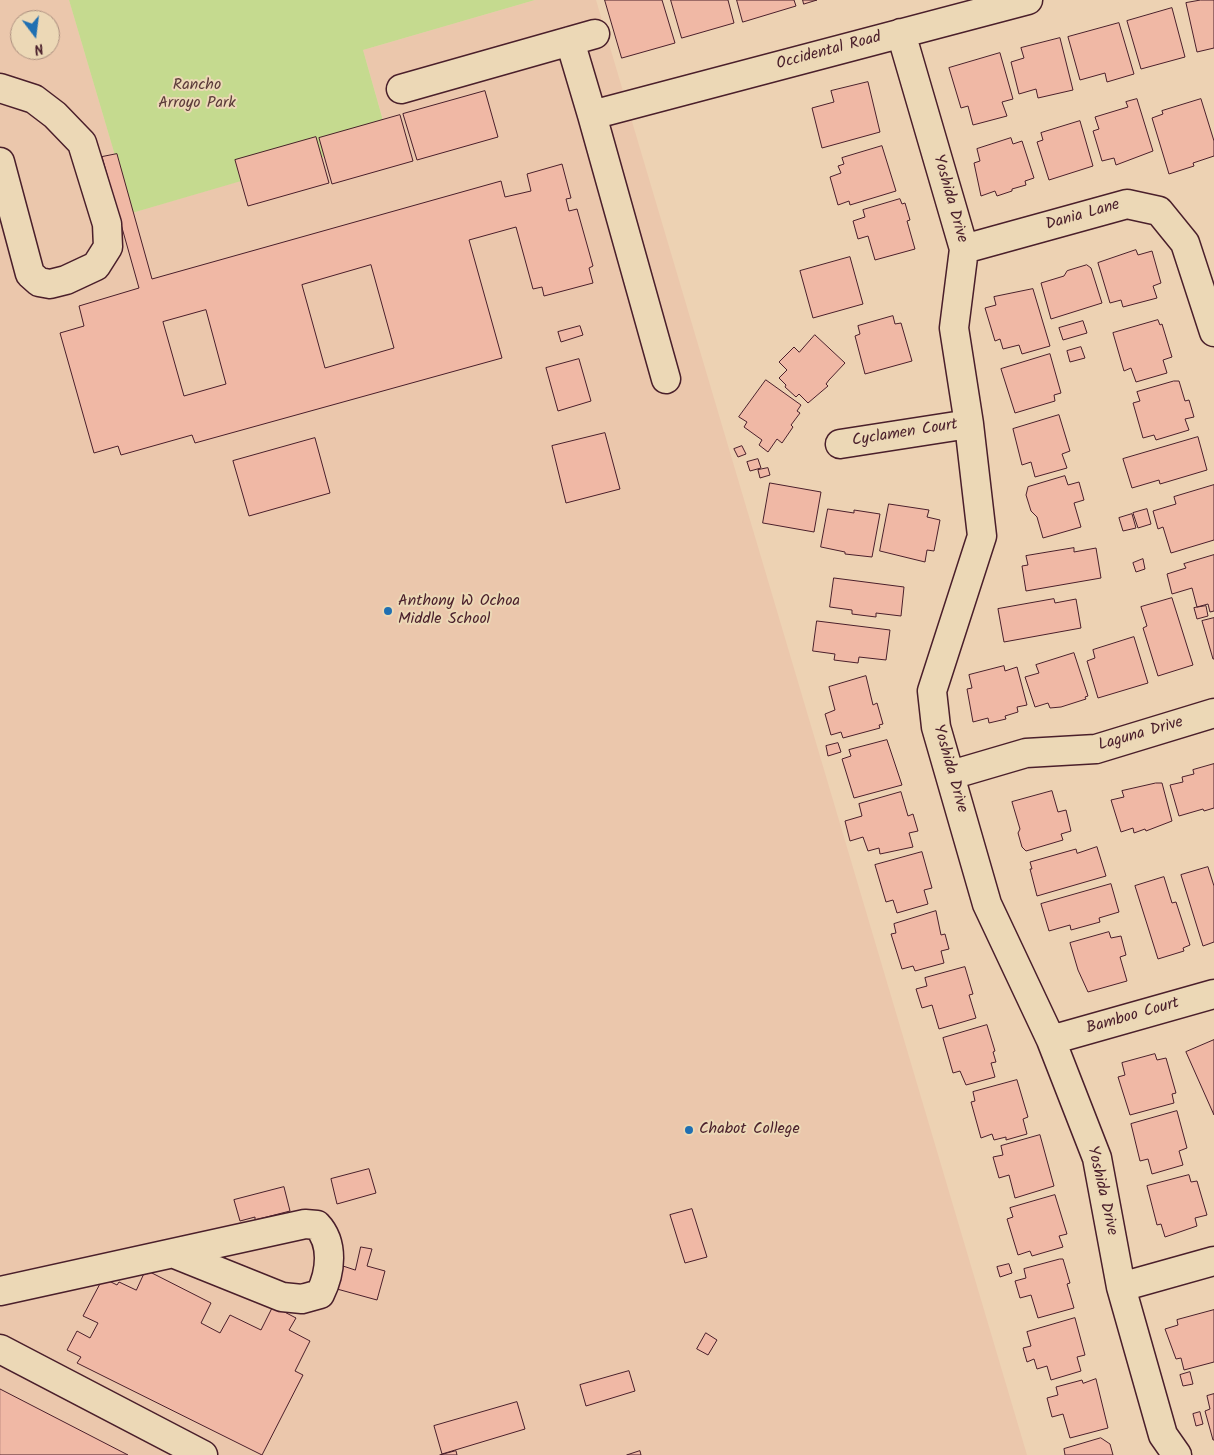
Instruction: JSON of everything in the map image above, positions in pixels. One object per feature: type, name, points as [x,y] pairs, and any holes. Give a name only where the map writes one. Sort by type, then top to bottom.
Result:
[{"type":"street","name":"Occidental Road","points":[[592,115],[1028,0]]},
{"type":"street","name":"Yoshida Drive","points":[[901,33],[964,249],[954,328],[969,424],[982,536],[932,691],[936,727],[987,904],[1051,1040],[1097,1158],[1121,1287],[1163,1435],[1177,1455]]},
{"type":"street","points":[[401,89],[583,37],[592,115],[666,379]]},
{"type":"street","points":[[0,88],[34,99],[55,115],[82,143],[107,224],[108,248],[96,266],[66,280],[50,284],[39,282],[30,274],[0,162]]},
{"type":"street","name":"Dania Lane","points":[[964,249],[1127,204],[1159,211],[1185,243],[1214,332]]},
{"type":"street","name":"Cyclamen Court","points":[[840,444],[969,424]]},
{"type":"street","name":"Laguna Drive","points":[[951,775],[1026,754],[1096,749],[1214,713]]},
{"type":"street","name":"Bamboo Court","points":[[1051,1040],[1214,994]]},
{"type":"street","points":[[0,1291],[305,1224],[317,1225],[325,1234],[329,1246],[326,1282],[320,1294],[302,1298],[282,1297],[175,1254]]},
{"type":"street","points":[[1121,1287],[1214,1261]]},
{"type":"street","points":[[0,1349],[203,1455]]},
{"type":"shaded area","name":"Anthony W Ochoa Middle School","points":[[0,0],[69,0],[132,213],[388,137],[363,50],[535,0],[596,0],[1027,1455],[0,1455]]},
{"type":"green space","name":"Rancho Arroyo Park","points":[[69,0],[535,0],[363,50],[388,138],[132,213]]},
{"type":"building","points":[[605,0],[662,0],[675,43],[622,58]]},
{"type":"building","points":[[671,0],[728,0],[734,23],[682,38]]},
{"type":"building","points":[[737,0],[794,0],[796,6],[743,22]]},
{"type":"building","points":[[803,0],[817,0],[804,4]]},
{"type":"building","points":[[1214,0],[1214,48],[1197,52],[1186,3]]},
{"type":"building","points":[[1172,8],[1185,57],[1141,69],[1127,21]]},
{"type":"building","points":[[1119,23],[1134,74],[1107,82],[1105,73],[1080,80],[1068,37]]},
{"type":"building","points":[[1060,38],[1073,90],[1038,98],[1036,89],[1019,94],[1011,62],[1024,58],[1021,48]]},
{"type":"building","points":[[1000,53],[1013,99],[1002,102],[1007,116],[973,125],[968,106],[961,108],[949,68]]},
{"type":"building","points":[[868,82],[880,132],[822,148],[812,108],[834,102],[831,91]]},
{"type":"building","points":[[485,91],[498,137],[417,160],[403,114]]},
{"type":"building","points":[[1137,99],[1153,151],[1116,165],[1114,158],[1102,161],[1093,131],[1099,129],[1095,117],[1128,107],[1126,102]]},
{"type":"building","points":[[1201,99],[1214,141],[1214,156],[1193,163],[1194,166],[1169,174],[1152,118],[1163,114],[1162,111]]},
{"type":"building","points":[[400,115],[413,161],[332,184],[319,138]]},
{"type":"building","points":[[1080,121],[1093,166],[1049,180],[1037,142],[1043,140],[1041,133]]},
{"type":"building","points":[[316,137],[329,183],[248,206],[235,160]]},
{"type":"building","points":[[1011,138],[1013,144],[1022,141],[1034,178],[1025,181],[1026,185],[1012,189],[1012,191],[997,196],[995,191],[981,196],[974,163],[980,161],[977,149]]},
{"type":"building","points":[[882,146],[896,191],[850,205],[849,201],[838,205],[830,177],[841,173],[838,166],[844,164],[842,158]]},
{"type":"building","points":[[117,154],[152,279],[501,181],[505,197],[531,191],[527,174],[562,164],[571,198],[566,199],[569,211],[577,209],[593,266],[589,268],[593,283],[544,296],[542,287],[533,289],[516,227],[469,240],[502,358],[195,443],[192,435],[121,455],[118,446],[94,453],[60,333],[84,326],[79,306],[139,288],[102,157]],"holes":[[[371,265],[394,348],[325,368],[302,285]],[[206,310],[226,384],[184,396],[163,322]]]},
{"type":"building","points":[[900,199],[902,204],[905,203],[910,220],[907,221],[915,249],[875,260],[868,236],[858,239],[853,221],[865,217],[863,210]]},
{"type":"building","points":[[1136,250],[1138,255],[1152,251],[1161,283],[1153,286],[1157,298],[1123,307],[1121,300],[1110,303],[1098,263]]},
{"type":"building","points":[[850,257],[863,304],[813,318],[800,271]]},
{"type":"building","points":[[1087,265],[1091,268],[1102,303],[1051,319],[1041,283],[1064,276],[1067,271]]},
{"type":"building","points":[[1033,289],[1050,346],[1022,354],[1019,345],[1003,349],[1000,339],[995,341],[985,308],[996,305],[994,297]]},
{"type":"building","points":[[893,316],[895,324],[901,323],[912,361],[865,374],[855,336],[860,334],[858,326]]},
{"type":"building","points":[[1158,320],[1160,325],[1162,324],[1172,357],[1163,360],[1167,373],[1136,382],[1131,368],[1124,371],[1113,333]]},
{"type":"building","points":[[1083,321],[1087,333],[1063,340],[1059,328]]},
{"type":"building","points":[[580,326],[583,335],[561,342],[558,332]]},
{"type":"building","points":[[815,335],[845,363],[826,384],[828,386],[808,403],[799,394],[796,397],[785,387],[786,385],[779,378],[787,370],[779,362],[794,347],[799,352]]},
{"type":"building","points":[[1081,347],[1085,358],[1070,362],[1067,351]]},
{"type":"building","points":[[1050,354],[1061,393],[1054,395],[1055,401],[1015,413],[1001,369]]},
{"type":"building","points":[[579,359],[591,401],[558,411],[546,368]]},
{"type":"building","points":[[766,380],[801,405],[797,411],[800,413],[791,425],[793,427],[782,443],[777,439],[768,452],[759,445],[762,440],[744,427],[747,422],[739,417]]},
{"type":"building","points":[[1179,381],[1185,401],[1189,400],[1194,417],[1185,419],[1189,430],[1156,440],[1154,435],[1143,438],[1133,403],[1140,401],[1137,392]]},
{"type":"building","points":[[1059,415],[1070,451],[1062,454],[1067,468],[1035,477],[1031,462],[1022,465],[1013,429]]},
{"type":"building","points":[[605,433],[620,489],[566,503],[552,446]]},
{"type":"building","points":[[1198,437],[1207,470],[1160,484],[1159,480],[1132,488],[1123,459]]},
{"type":"building","points":[[315,438],[330,493],[249,516],[233,461]]},
{"type":"building","points":[[742,446],[746,454],[738,457],[734,449]]},
{"type":"building","points":[[758,459],[761,468],[750,471],[747,462]]},
{"type":"building","points":[[768,468],[770,475],[760,478],[758,470]]},
{"type":"building","points":[[1065,476],[1068,485],[1079,482],[1084,500],[1074,503],[1081,527],[1043,538],[1037,517],[1031,511],[1026,495],[1028,487]]},
{"type":"building","points":[[770,483],[821,492],[814,532],[763,523]]},
{"type":"building","points":[[1214,485],[1214,540],[1171,553],[1163,527],[1158,529],[1153,511],[1176,504],[1174,497]]},
{"type":"building","points":[[889,504],[929,510],[927,517],[940,520],[934,551],[927,550],[925,562],[880,551]]},
{"type":"building","points":[[828,509],[880,514],[872,557],[845,554],[845,552],[821,547]]},
{"type":"building","points":[[1147,509],[1151,524],[1138,528],[1133,513]]},
{"type":"building","points":[[1132,514],[1136,528],[1123,531],[1119,518]]},
{"type":"building","points":[[1074,548],[1074,552],[1096,548],[1101,578],[1026,591],[1022,566],[1028,565],[1026,556]]},
{"type":"building","points":[[1214,555],[1214,611],[1210,612],[1208,604],[1197,607],[1192,588],[1172,594],[1167,574],[1186,568],[1184,564]]},
{"type":"building","points":[[1143,559],[1145,569],[1136,572],[1133,563]]},
{"type":"building","points":[[834,578],[904,587],[901,616],[876,613],[876,617],[852,614],[852,610],[830,607]]},
{"type":"building","points":[[1172,598],[1193,665],[1158,676],[1143,628],[1147,626],[1141,607]]},
{"type":"building","points":[[1054,599],[1055,603],[1076,599],[1081,628],[1004,642],[998,609]]},
{"type":"building","points":[[1206,606],[1208,616],[1197,619],[1194,608]]},
{"type":"building","points":[[1214,618],[1214,659],[1213,659],[1202,621]]},
{"type":"building","points":[[817,621],[890,630],[886,660],[859,657],[858,663],[834,660],[835,654],[813,651]]},
{"type":"building","points":[[1134,637],[1148,683],[1098,698],[1087,661],[1095,658],[1093,650]]},
{"type":"building","points":[[1074,653],[1088,696],[1085,697],[1086,699],[1061,707],[1050,708],[1048,703],[1035,707],[1025,677],[1039,673],[1036,665]]},
{"type":"building","points":[[1004,666],[1005,671],[1017,667],[1027,705],[1017,707],[1018,712],[1005,716],[1006,719],[989,723],[988,718],[973,722],[967,689],[972,688],[969,675]]},
{"type":"building","points":[[866,676],[873,705],[877,703],[883,724],[879,725],[880,728],[843,738],[841,732],[831,735],[825,714],[835,710],[829,687]]},
{"type":"building","points":[[887,740],[902,785],[854,798],[842,759],[851,756],[849,750]]},
{"type":"building","points":[[838,743],[841,752],[828,756],[826,746]]},
{"type":"building","points":[[1214,764],[1214,808],[1179,816],[1170,785],[1183,782],[1182,777],[1194,774],[1193,770]]},
{"type":"building","points":[[1162,783],[1172,821],[1146,831],[1145,829],[1134,833],[1133,828],[1121,832],[1111,800],[1124,797],[1122,791]]},
{"type":"building","points":[[1052,791],[1058,812],[1066,810],[1071,831],[1061,834],[1063,840],[1026,851],[1022,847],[1018,833],[1020,829],[1012,802]]},
{"type":"building","points":[[901,792],[908,816],[913,814],[918,831],[909,833],[913,847],[880,854],[879,848],[868,851],[863,837],[850,841],[845,821],[862,816],[859,804]]},
{"type":"building","points":[[1097,847],[1106,876],[1037,896],[1030,862],[1076,849],[1077,853]]},
{"type":"building","points":[[922,852],[932,888],[924,890],[928,904],[897,913],[893,900],[886,902],[875,865]]},
{"type":"building","points":[[1208,867],[1214,886],[1214,942],[1203,946],[1181,875]]},
{"type":"building","points":[[1164,877],[1172,903],[1176,902],[1190,945],[1183,948],[1184,951],[1158,959],[1135,886]]},
{"type":"building","points":[[1111,884],[1119,912],[1099,918],[1100,922],[1071,930],[1070,925],[1049,931],[1041,904]]},
{"type":"building","points":[[936,911],[941,935],[945,934],[949,949],[941,951],[944,963],[915,971],[913,966],[902,969],[891,934],[896,933],[894,924]]},
{"type":"building","points":[[1109,932],[1111,938],[1121,936],[1126,955],[1120,957],[1127,981],[1088,992],[1078,970],[1070,943]]},
{"type":"building","points":[[965,967],[973,994],[969,995],[976,1018],[939,1029],[932,1005],[922,1008],[916,989],[927,986],[925,978]]},
{"type":"building","points":[[987,1025],[995,1051],[993,1052],[996,1062],[991,1063],[995,1077],[966,1085],[960,1071],[953,1073],[943,1038]]},
{"type":"building","points":[[1214,1040],[1214,1115],[1186,1052]]},
{"type":"building","points":[[1155,1054],[1157,1060],[1166,1058],[1176,1093],[1172,1094],[1174,1103],[1130,1115],[1118,1077],[1125,1075],[1122,1063]]},
{"type":"building","points":[[1017,1080],[1028,1117],[1023,1119],[1027,1134],[1006,1140],[1006,1137],[994,1140],[992,1134],[981,1138],[971,1102],[975,1101],[973,1092]]},
{"type":"building","points":[[1177,1111],[1187,1148],[1179,1151],[1183,1165],[1152,1174],[1148,1159],[1140,1161],[1131,1124]]},
{"type":"building","points":[[1040,1135],[1054,1186],[1015,1198],[1009,1175],[999,1178],[993,1157],[1003,1155],[1001,1146]]},
{"type":"building","points":[[369,1169],[376,1193],[337,1204],[331,1179]]},
{"type":"building","points":[[1189,1175],[1191,1182],[1197,1181],[1207,1215],[1195,1218],[1197,1226],[1165,1237],[1161,1224],[1157,1225],[1147,1186]]},
{"type":"building","points":[[284,1187],[290,1211],[255,1220],[255,1217],[240,1221],[234,1200]]},
{"type":"building","points":[[1055,1195],[1067,1234],[1059,1236],[1063,1247],[1032,1256],[1030,1251],[1018,1255],[1007,1219],[1013,1217],[1010,1208]]},
{"type":"building","points":[[692,1209],[707,1257],[685,1263],[670,1215]]},
{"type":"building","points":[[361,1247],[372,1249],[367,1266],[385,1271],[377,1300],[337,1289],[343,1266],[355,1270]]},
{"type":"building","points":[[1063,1259],[1070,1283],[1067,1284],[1074,1308],[1038,1318],[1031,1295],[1020,1298],[1015,1281],[1026,1278],[1024,1269]]},
{"type":"building","points":[[1009,1264],[1012,1273],[1000,1277],[997,1267]]},
{"type":"building","points":[[146,1270],[211,1303],[201,1323],[220,1333],[230,1315],[261,1330],[273,1306],[296,1318],[289,1330],[310,1341],[295,1371],[303,1375],[262,1455],[77,1363],[81,1357],[67,1350],[77,1331],[90,1338],[98,1323],[83,1316],[103,1278],[117,1285],[119,1282],[136,1290]]},
{"type":"building","points":[[1214,1310],[1214,1362],[1184,1370],[1181,1358],[1176,1359],[1165,1329],[1178,1325],[1177,1320]]},
{"type":"building","points":[[1075,1318],[1085,1355],[1077,1357],[1081,1371],[1051,1380],[1047,1366],[1037,1369],[1034,1359],[1027,1362],[1023,1348],[1031,1346],[1027,1332]]},
{"type":"building","points":[[706,1333],[717,1340],[708,1355],[697,1349]]},
{"type":"building","points":[[629,1371],[635,1391],[586,1406],[580,1385]]},
{"type":"building","points":[[1190,1372],[1193,1384],[1183,1386],[1180,1375]]},
{"type":"building","points":[[1096,1379],[1108,1428],[1070,1438],[1063,1414],[1052,1417],[1047,1398],[1058,1395],[1056,1387],[1082,1380],[1083,1383]]},
{"type":"building","points":[[0,1389],[128,1455],[0,1455]]},
{"type":"building","points":[[1214,1394],[1213,1440],[1205,1411],[1210,1409],[1207,1396]]},
{"type":"building","points":[[517,1402],[525,1429],[442,1454],[434,1426]]},
{"type":"building","points":[[1200,1412],[1203,1424],[1196,1426],[1193,1414]]},
{"type":"building","points":[[1101,1438],[1110,1444],[1113,1455],[1065,1455],[1064,1449]]},
{"type":"building","points":[[456,1451],[457,1455],[440,1455]]},
{"type":"building","points":[[640,1451],[641,1455],[627,1455]]},
{"type":"place","name":"Anthony W Ochoa Middle School","points":[[388,611]]},
{"type":"place","name":"Chabot College","points":[[689,1130]]}]
